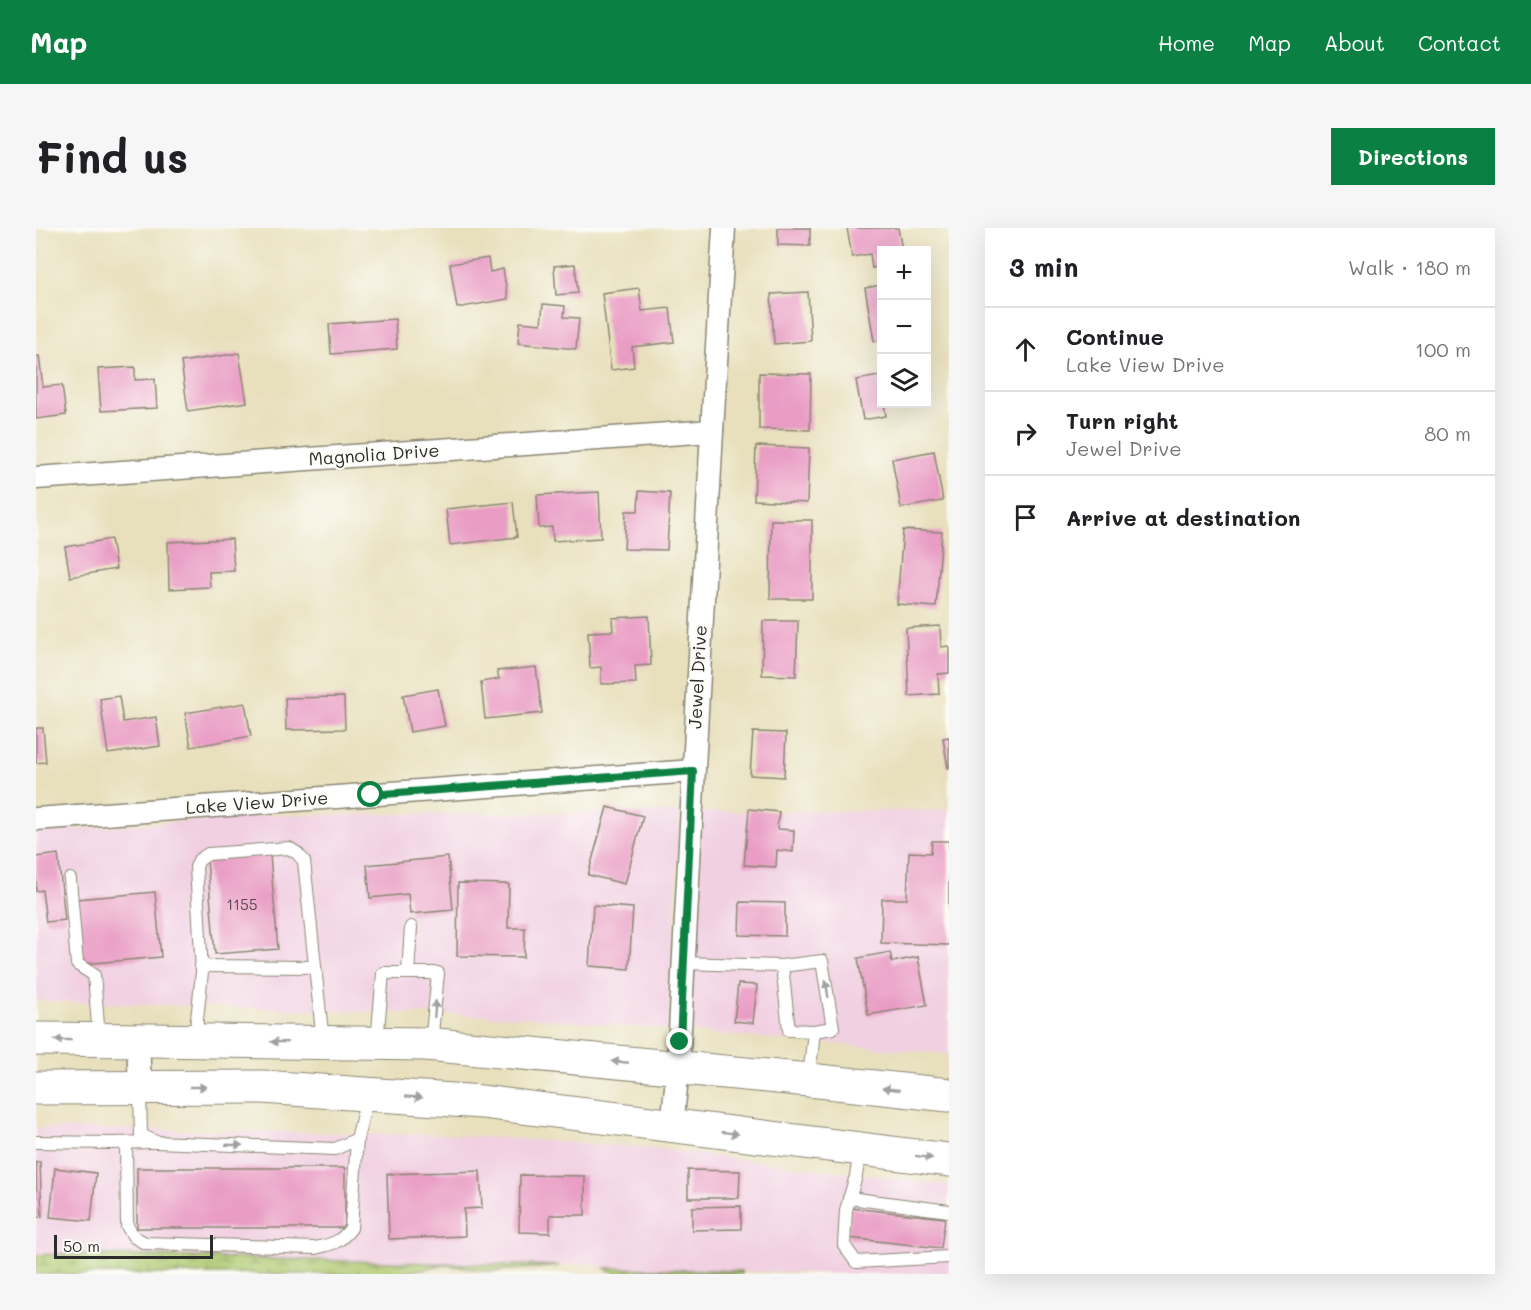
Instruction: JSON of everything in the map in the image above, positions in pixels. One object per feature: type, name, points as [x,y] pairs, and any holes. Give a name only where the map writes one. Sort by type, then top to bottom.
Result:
[{"type":"main road","points":[[36,1040],[431,1045],[949,1095]]},
{"type":"main road","points":[[36,1088],[262,1087],[482,1102],[949,1160]]},
{"type":"street","name":"Jewel Drive","points":[[672,1126],[678,1068],[711,431],[724,228]]},
{"type":"street","name":"Magnolia Drive","points":[[36,478],[711,431]]},
{"type":"street","name":"Lake View Drive","points":[[36,819],[693,771]]},
{"type":"street","points":[[138,1040],[140,1088]]},
{"type":"lane","points":[[195,1041],[201,966],[196,867],[199,860],[208,854],[289,848],[304,861],[323,1043]]},
{"type":"lane","points":[[70,879],[77,964],[94,975],[99,1040]]},
{"type":"lane","points":[[408,973],[411,927]]},
{"type":"lane","points":[[683,963],[782,966],[822,961],[833,1028],[814,1031],[789,1030],[782,966]]},
{"type":"lane","points":[[201,966],[315,967]]},
{"type":"lane","points":[[377,1044],[383,973],[438,973],[431,1045]]},
{"type":"lane","points":[[808,1080],[814,1031]]},
{"type":"lane","points":[[140,1088],[141,1135],[156,1142]]},
{"type":"lane","points":[[126,1143],[127,1226],[134,1237],[145,1243],[315,1248],[339,1241],[351,1228],[357,1139],[368,1094]]},
{"type":"lane","points":[[36,1142],[156,1142],[335,1149],[357,1139]]},
{"type":"lane","points":[[860,1149],[846,1210],[844,1245],[856,1262],[949,1257]]},
{"type":"lane","points":[[849,1198],[949,1211]]},
{"type":"shaded area","points":[[949,810],[949,1054],[691,1032],[702,812]]},
{"type":"shaded area","points":[[680,812],[669,1030],[524,1017],[36,1001],[36,832],[269,815]]},
{"type":"shaded area","points":[[36,1128],[454,1135],[643,1147],[949,1185],[949,1274],[604,1268],[592,1263],[559,1266],[36,1255]]},
{"type":"green space","points":[[36,1255],[559,1266],[490,1271],[447,1265],[392,1274],[36,1274]]},
{"type":"green space","points":[[604,1268],[741,1271],[742,1274],[619,1274]]},
{"type":"building","points":[[778,228],[810,228],[810,246],[778,245]]},
{"type":"building","points":[[847,228],[898,228],[901,246],[877,246],[877,267],[872,268],[870,254],[852,257]]},
{"type":"building","points":[[488,258],[490,272],[503,269],[508,299],[457,308],[450,264]]},
{"type":"building","points":[[575,264],[578,293],[556,295],[554,266]]},
{"type":"building","points":[[877,286],[877,341],[874,341],[865,288]]},
{"type":"building","points":[[639,288],[642,311],[670,308],[674,342],[632,347],[634,367],[611,370],[602,293]]},
{"type":"building","points":[[808,292],[811,341],[774,344],[771,294]]},
{"type":"building","points":[[543,304],[565,306],[564,317],[579,318],[576,349],[518,343],[520,322],[541,324]]},
{"type":"building","points":[[395,319],[397,349],[331,354],[329,324]]},
{"type":"building","points":[[239,353],[247,402],[188,411],[181,362]]},
{"type":"building","points":[[36,356],[39,356],[43,387],[62,385],[66,415],[36,419]]},
{"type":"building","points":[[135,367],[135,380],[155,379],[157,408],[101,411],[98,369]]},
{"type":"building","points":[[759,373],[811,374],[810,430],[759,429]]},
{"type":"building","points":[[877,376],[877,408],[885,408],[886,416],[863,420],[856,380]]},
{"type":"building","points":[[756,446],[809,448],[807,503],[754,500]]},
{"type":"building","points":[[934,451],[943,501],[901,508],[892,459]]},
{"type":"building","points":[[639,491],[670,493],[667,550],[624,549],[626,511],[638,511]]},
{"type":"building","points":[[599,492],[601,538],[553,541],[552,527],[539,528],[537,495]]},
{"type":"building","points":[[513,502],[517,537],[450,545],[446,509]]},
{"type":"building","points":[[771,520],[812,520],[812,599],[770,599]]},
{"type":"building","points":[[903,530],[942,532],[936,607],[897,604]]},
{"type":"building","points":[[111,539],[116,569],[70,577],[65,547]]},
{"type":"building","points":[[232,539],[234,571],[209,572],[210,587],[169,589],[168,542]]},
{"type":"building","points":[[649,616],[651,665],[635,666],[636,683],[601,684],[601,667],[590,668],[588,632],[613,631],[612,618]]},
{"type":"building","points":[[763,621],[798,621],[796,676],[762,675]]},
{"type":"building","points":[[940,626],[941,647],[949,646],[949,673],[938,674],[939,694],[909,696],[906,628]]},
{"type":"building","points":[[536,667],[542,713],[485,719],[481,682],[499,679],[497,671]]},
{"type":"building","points":[[438,689],[445,726],[410,732],[403,695]]},
{"type":"building","points":[[119,696],[123,722],[156,717],[160,746],[108,754],[100,699]]},
{"type":"building","points":[[344,697],[345,729],[286,730],[285,698]]},
{"type":"building","points":[[245,703],[251,736],[191,747],[185,713]]},
{"type":"building","points":[[36,728],[43,728],[46,762],[36,763]]},
{"type":"building","points":[[753,732],[786,733],[784,777],[750,775]]},
{"type":"building","points":[[949,737],[949,768],[948,768],[943,738]]},
{"type":"building","points":[[607,807],[643,816],[625,884],[588,875]]},
{"type":"building","points":[[749,809],[779,812],[777,829],[794,830],[793,852],[777,850],[776,867],[744,865]]},
{"type":"building","points":[[932,841],[949,841],[949,945],[881,943],[882,899],[907,899],[909,852],[931,853]]},
{"type":"building","points":[[58,854],[65,920],[46,922],[42,890],[36,891],[36,857]]},
{"type":"building","points":[[270,855],[278,949],[215,954],[207,860]]},
{"type":"building","points":[[448,857],[453,910],[410,914],[408,894],[370,898],[367,865]]},
{"type":"building","points":[[458,883],[509,884],[508,928],[525,928],[524,957],[457,956]]},
{"type":"building","points":[[155,892],[161,957],[82,964],[76,899]]},
{"type":"building","points":[[740,902],[785,903],[785,936],[739,935]]},
{"type":"building","points":[[593,905],[633,908],[629,969],[589,966]]},
{"type":"building","points":[[890,952],[892,962],[918,957],[927,1005],[868,1015],[858,958]]},
{"type":"building","points":[[738,984],[757,985],[753,1023],[734,1021]]},
{"type":"building","points":[[36,1162],[40,1162],[42,1217],[36,1217]]},
{"type":"building","points":[[55,1168],[96,1173],[91,1221],[50,1217]]},
{"type":"building","points":[[137,1168],[345,1168],[345,1228],[137,1228]]},
{"type":"building","points":[[688,1170],[740,1171],[739,1198],[688,1198]]},
{"type":"building","points":[[480,1171],[482,1208],[464,1209],[465,1236],[389,1239],[387,1174]]},
{"type":"building","points":[[520,1175],[585,1176],[585,1215],[550,1215],[550,1233],[519,1232]]},
{"type":"building","points":[[741,1206],[741,1229],[692,1230],[692,1207]]},
{"type":"building","points":[[851,1208],[945,1218],[941,1248],[848,1238]]},
{"type":"route","points":[[371,795],[693,771],[680,1042]]}]
